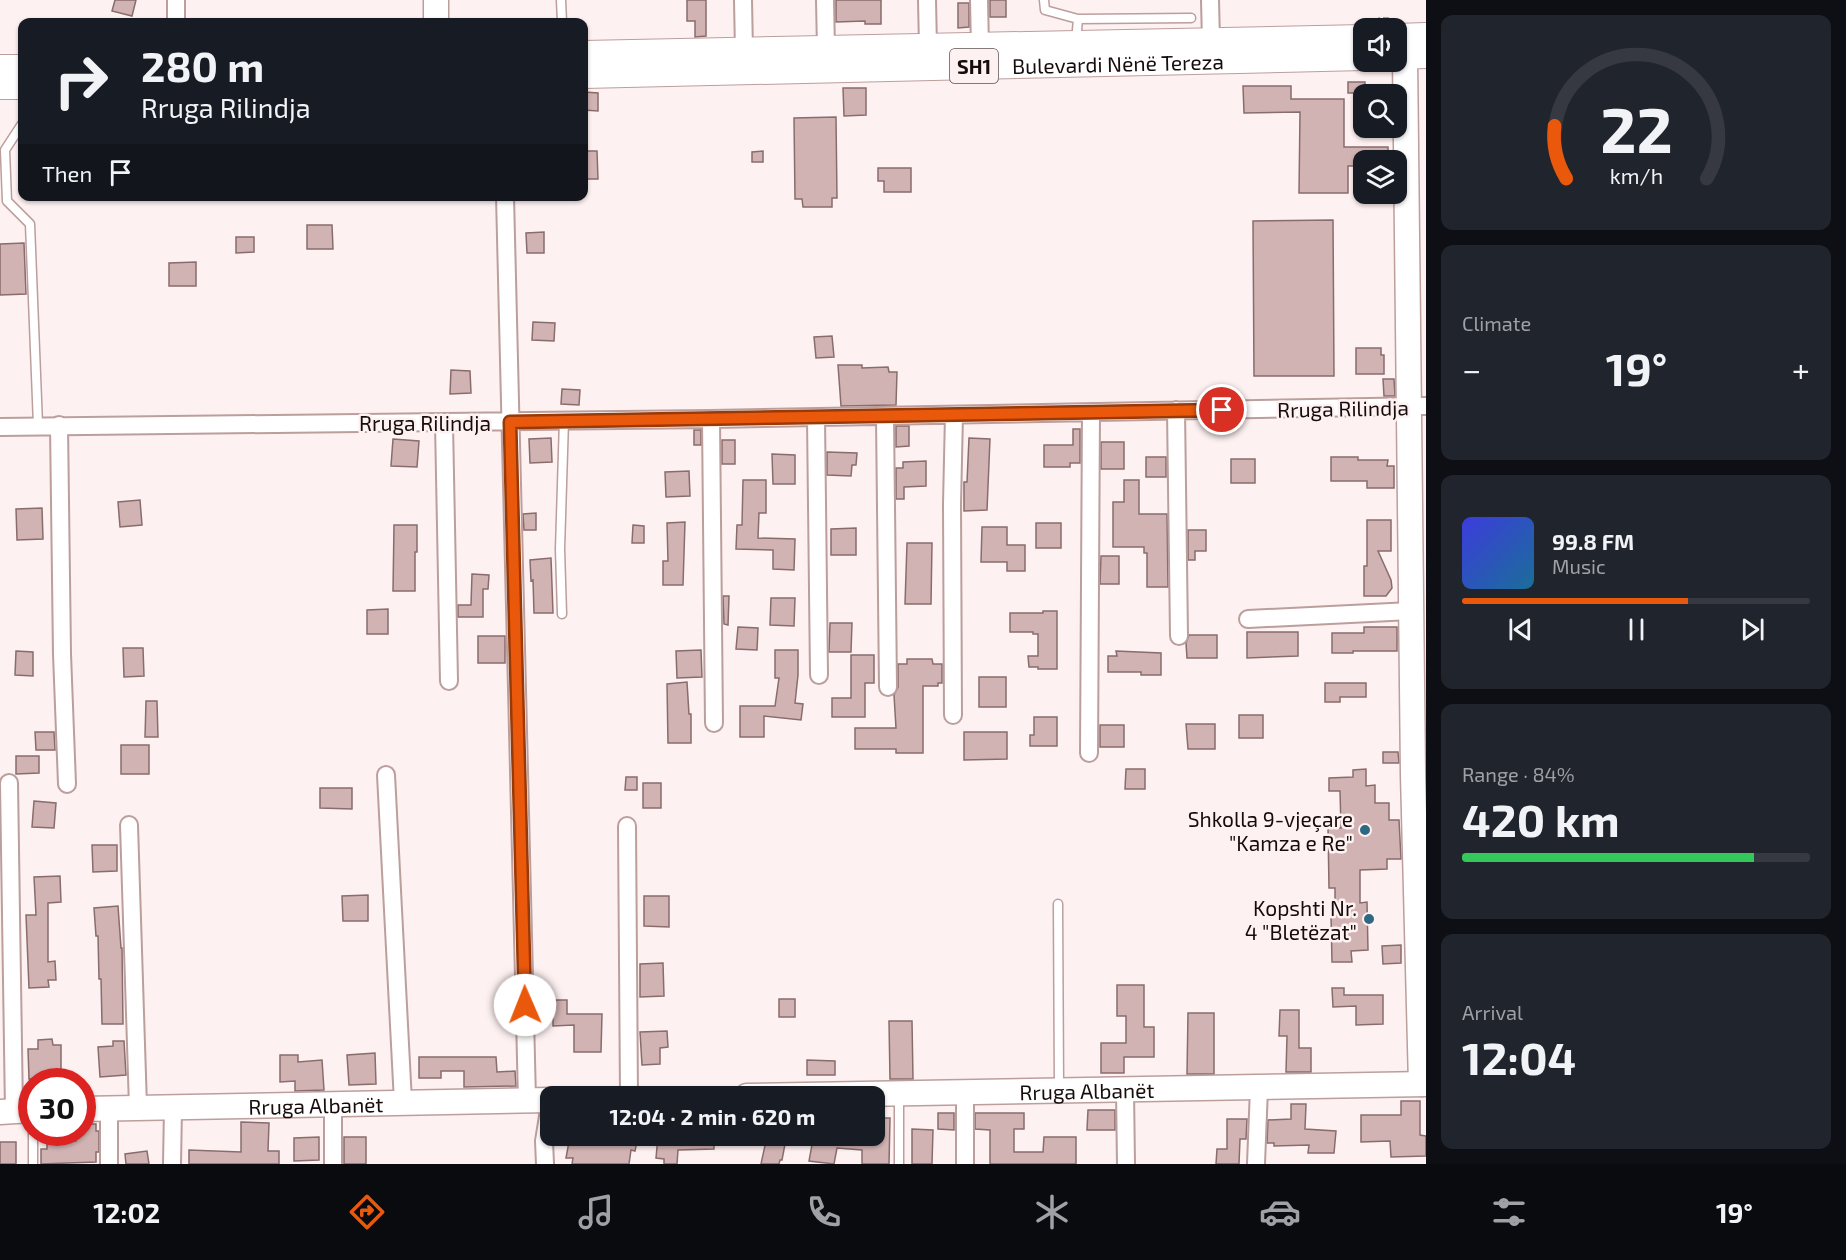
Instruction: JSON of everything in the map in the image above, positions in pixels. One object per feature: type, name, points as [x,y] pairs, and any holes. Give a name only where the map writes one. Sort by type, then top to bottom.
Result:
[{"type":"main road","points":[[1407,43],[1426,36]]},
{"type":"main road","name":"Bulevardi Nënë Tereza","points":[[588,54],[1353,38]]},
{"type":"main road","name":"Bulevardi Nënë Tereza","points":[[588,75],[1353,57]]},
{"type":"main road","points":[[0,68],[18,68]]},
{"type":"main road","points":[[0,87],[18,86]]},
{"type":"street","points":[[176,0],[176,18]]},
{"type":"street","points":[[436,0],[436,18]]},
{"type":"street","points":[[743,0],[744,51]]},
{"type":"street","points":[[825,0],[826,49]]},
{"type":"street","points":[[927,0],[928,47]]},
{"type":"street","points":[[979,0],[980,46]]},
{"type":"street","points":[[1210,0],[1211,41]]},
{"type":"street","points":[[1405,72],[1418,406],[1411,610],[1419,756],[1424,1084]]},
{"type":"street","points":[[506,201],[510,422],[542,1086]]},
{"type":"street","name":"Rruga Rilindja","points":[[0,426],[816,418],[1418,406]]},
{"type":"street","points":[[1176,410],[1179,636]]},
{"type":"street","points":[[1089,753],[1091,412]]},
{"type":"street","points":[[953,716],[954,415]]},
{"type":"street","points":[[885,417],[888,687]]},
{"type":"street","points":[[816,418],[819,675]]},
{"type":"street","points":[[711,419],[714,723]]},
{"type":"street","points":[[444,423],[449,681]]},
{"type":"street","points":[[59,425],[62,654],[67,783]]},
{"type":"street","points":[[1248,619],[1411,610]]},
{"type":"street","points":[[386,775],[403,1102]]},
{"type":"street","points":[[9,783],[15,1111]]},
{"type":"street","points":[[129,825],[138,1107]]},
{"type":"street","points":[[627,826],[628,1086]]},
{"type":"street","name":"Rruga Albanët","points":[[885,1094],[1424,1084]]},
{"type":"street","points":[[1256,1164],[1259,1088]]},
{"type":"street","points":[[1125,1090],[1126,1164]]},
{"type":"street","points":[[965,1093],[965,1164]]},
{"type":"street","name":"Rruga Albanët","points":[[96,1108],[540,1101]]},
{"type":"street","points":[[333,1103],[333,1164]]},
{"type":"street","points":[[109,1108],[109,1164]]},
{"type":"street","points":[[172,1108],[172,1164]]},
{"type":"street","points":[[544,1146],[545,1164]]},
{"type":"lane","points":[[561,0],[562,18]]},
{"type":"lane","points":[[1044,0],[1045,10],[1078,19],[1191,18]]},
{"type":"lane","points":[[1075,44],[1078,19]]},
{"type":"lane","points":[[18,130],[5,150],[7,201],[30,224],[38,425]]},
{"type":"lane","points":[[562,614],[560,549],[564,420]]},
{"type":"lane","points":[[1058,904],[1059,1091]]},
{"type":"lane","points":[[899,1094],[899,1164]]},
{"type":"lane","points":[[33,1146],[33,1164]]},
{"type":"building","points":[[115,0],[136,0],[132,16],[112,11]]},
{"type":"building","points":[[687,0],[706,0],[706,36],[695,37],[695,21],[687,21]]},
{"type":"building","points":[[836,0],[881,0],[881,24],[865,24],[865,21],[836,22]]},
{"type":"building","points":[[990,0],[1006,0],[1006,17],[990,17]]},
{"type":"building","points":[[958,3],[969,3],[969,27],[958,28]]},
{"type":"building","points":[[1348,82],[1365,82],[1365,84],[1353,84],[1353,93],[1348,93]]},
{"type":"building","points":[[1243,86],[1291,86],[1291,99],[1344,99],[1344,147],[1388,147],[1388,150],[1353,150],[1353,166],[1348,166],[1348,193],[1299,193],[1300,112],[1244,113]]},
{"type":"building","points":[[843,88],[866,88],[866,115],[844,116]]},
{"type":"building","points":[[588,92],[598,93],[598,111],[588,110]]},
{"type":"building","points":[[836,117],[837,198],[832,198],[832,207],[803,207],[802,199],[795,199],[794,118]]},
{"type":"building","points":[[588,151],[597,151],[598,179],[588,179]]},
{"type":"building","points":[[763,151],[763,162],[752,162],[752,152]]},
{"type":"building","points":[[878,168],[911,168],[911,192],[884,192],[884,181],[878,181]]},
{"type":"building","points":[[1333,220],[1334,376],[1254,376],[1253,221]]},
{"type":"building","points":[[307,225],[332,225],[333,249],[307,249]]},
{"type":"building","points":[[544,232],[544,253],[527,253],[526,233]]},
{"type":"building","points":[[236,237],[254,237],[254,252],[236,253]]},
{"type":"building","points":[[24,243],[26,294],[0,295],[0,244]]},
{"type":"building","points":[[196,262],[196,286],[169,286],[169,263]]},
{"type":"building","points":[[533,322],[555,323],[554,341],[532,340]]},
{"type":"building","points":[[832,336],[834,357],[816,358],[814,337]]},
{"type":"building","points":[[1356,348],[1381,348],[1381,355],[1384,355],[1384,374],[1356,374]]},
{"type":"building","points":[[838,365],[862,365],[862,368],[888,367],[889,372],[897,372],[896,405],[841,406]]},
{"type":"building","points":[[451,370],[470,371],[471,393],[450,394]]},
{"type":"building","points":[[1383,379],[1394,379],[1395,396],[1384,396]]},
{"type":"building","points":[[562,389],[580,390],[579,405],[561,404]]},
{"type":"building","points":[[896,426],[909,426],[909,446],[896,447]]},
{"type":"building","points":[[1073,429],[1080,429],[1080,463],[1070,463],[1070,467],[1044,467],[1044,445],[1073,445]]},
{"type":"building","points":[[694,430],[701,430],[701,445],[694,445]]},
{"type":"building","points":[[551,438],[552,462],[530,463],[529,439]]},
{"type":"building","points":[[969,438],[990,439],[987,510],[964,511],[964,482],[967,482]]},
{"type":"building","points":[[393,439],[419,441],[417,467],[391,466]]},
{"type":"building","points":[[722,440],[735,440],[735,464],[722,464]]},
{"type":"building","points":[[1101,442],[1124,442],[1124,469],[1101,469]]},
{"type":"building","points":[[827,452],[857,453],[856,465],[852,465],[851,476],[827,475]]},
{"type":"building","points":[[772,454],[795,455],[795,484],[773,484]]},
{"type":"building","points":[[1146,457],[1166,457],[1166,477],[1146,477]]},
{"type":"building","points":[[1331,457],[1388,460],[1387,466],[1394,466],[1394,488],[1367,488],[1367,481],[1331,481]]},
{"type":"building","points":[[1231,459],[1255,459],[1255,483],[1231,483]]},
{"type":"building","points":[[926,461],[926,486],[904,487],[904,499],[896,499],[896,468],[903,468],[903,462]]},
{"type":"building","points":[[689,471],[690,496],[666,497],[665,472]]},
{"type":"building","points":[[743,480],[766,480],[766,513],[759,513],[758,538],[795,539],[794,570],[773,569],[773,550],[736,549],[737,525],[742,525]]},
{"type":"building","points":[[1124,480],[1139,480],[1139,514],[1167,514],[1168,587],[1147,587],[1147,553],[1144,553],[1144,547],[1113,547],[1113,502],[1124,502]]},
{"type":"building","points":[[140,500],[142,525],[120,527],[118,502]]},
{"type":"building","points":[[42,508],[43,539],[17,540],[16,509]]},
{"type":"building","points":[[536,513],[536,530],[524,530],[523,514]]},
{"type":"building","points":[[1367,520],[1391,520],[1391,551],[1378,551],[1391,580],[1392,588],[1386,596],[1364,596],[1364,566],[1367,566]]},
{"type":"building","points":[[685,522],[683,585],[663,585],[663,561],[668,561],[667,523]]},
{"type":"building","points":[[1036,523],[1061,523],[1061,548],[1036,548]]},
{"type":"building","points":[[394,525],[417,525],[415,591],[393,591]]},
{"type":"building","points":[[633,525],[644,526],[644,543],[632,543]]},
{"type":"building","points":[[982,527],[1007,527],[1007,545],[1025,545],[1025,571],[1007,571],[1007,562],[981,562]]},
{"type":"building","points":[[856,528],[856,555],[831,555],[831,529]]},
{"type":"building","points":[[1188,530],[1206,530],[1206,551],[1195,551],[1195,560],[1188,560]]},
{"type":"building","points":[[907,543],[932,543],[931,604],[905,604]]},
{"type":"building","points":[[1101,556],[1119,556],[1119,584],[1100,584]]},
{"type":"building","points":[[551,558],[553,613],[534,613],[530,560]]},
{"type":"building","points":[[472,574],[489,575],[488,589],[483,589],[483,617],[458,617],[458,605],[471,605]]},
{"type":"building","points":[[723,596],[729,596],[728,625],[724,624]]},
{"type":"building","points":[[771,598],[795,598],[794,626],[770,625]]},
{"type":"building","points":[[388,609],[388,634],[367,634],[367,610]]},
{"type":"building","points":[[1043,611],[1057,611],[1057,669],[1029,667],[1028,656],[1038,656],[1038,634],[1010,632],[1010,613],[1043,613]]},
{"type":"building","points":[[830,623],[852,623],[851,652],[829,652]]},
{"type":"building","points":[[738,627],[758,628],[757,650],[736,649]]},
{"type":"building","points":[[1364,627],[1397,627],[1397,651],[1332,653],[1332,633],[1364,633]]},
{"type":"building","points":[[1247,632],[1298,632],[1298,656],[1247,658]]},
{"type":"building","points":[[1189,635],[1217,635],[1217,658],[1187,658],[1186,643]]},
{"type":"building","points":[[478,636],[505,636],[505,663],[478,663]]},
{"type":"building","points":[[123,648],[143,648],[144,676],[124,677]]},
{"type":"building","points":[[701,650],[702,677],[677,678],[676,651]]},
{"type":"building","points":[[775,650],[798,650],[795,703],[803,704],[801,720],[764,716],[764,737],[740,737],[740,706],[775,706],[779,678],[775,678]]},
{"type":"building","points":[[16,651],[33,652],[33,676],[15,675]]},
{"type":"building","points":[[1116,651],[1161,653],[1161,675],[1141,675],[1141,672],[1108,672],[1108,656],[1117,656]]},
{"type":"building","points":[[851,655],[874,655],[874,683],[865,683],[865,717],[832,717],[832,698],[851,698]]},
{"type":"building","points":[[907,659],[932,659],[933,664],[942,664],[942,683],[938,683],[938,686],[923,686],[923,753],[896,753],[896,749],[855,749],[855,728],[896,728],[894,695],[898,687],[898,664],[907,664]]},
{"type":"building","points":[[979,677],[1006,677],[1006,707],[979,707]]},
{"type":"building","points":[[687,682],[689,714],[691,714],[691,743],[668,743],[667,684]]},
{"type":"building","points":[[1325,683],[1366,683],[1366,697],[1340,697],[1340,702],[1325,702]]},
{"type":"building","points":[[146,701],[157,701],[158,737],[145,737]]},
{"type":"building","points":[[1239,715],[1263,715],[1263,738],[1239,738]]},
{"type":"building","points":[[1034,717],[1057,717],[1057,746],[1030,746],[1030,735],[1034,735]]},
{"type":"building","points":[[1186,724],[1215,724],[1215,749],[1188,749]]},
{"type":"building","points":[[1100,725],[1124,725],[1124,747],[1100,747]]},
{"type":"building","points":[[35,732],[54,732],[55,750],[36,750]]},
{"type":"building","points":[[964,732],[1007,732],[1007,759],[964,760]]},
{"type":"building","points":[[121,745],[149,745],[149,774],[121,774]]},
{"type":"building","points":[[1383,752],[1398,752],[1399,763],[1383,763]]},
{"type":"building","points":[[16,756],[39,756],[39,773],[16,774]]},
{"type":"building","points":[[1126,769],[1145,769],[1145,789],[1125,789]]},
{"type":"building","points":[[1366,769],[1366,786],[1375,785],[1375,803],[1389,803],[1389,820],[1399,820],[1401,859],[1387,859],[1387,869],[1360,870],[1360,903],[1367,902],[1368,950],[1351,951],[1352,962],[1332,962],[1331,915],[1335,915],[1335,888],[1329,888],[1328,828],[1341,828],[1340,791],[1329,791],[1329,778],[1353,777],[1353,770]]},
{"type":"building","points":[[626,777],[637,777],[637,790],[625,790]]},
{"type":"building","points":[[643,783],[661,783],[661,808],[643,808]]},
{"type":"building","points":[[320,788],[352,788],[352,809],[320,808]]},
{"type":"building","points":[[34,801],[56,803],[54,828],[32,827]]},
{"type":"building","points":[[92,845],[117,845],[117,871],[93,872]]},
{"type":"building","points":[[60,876],[61,902],[48,903],[48,962],[55,961],[56,980],[48,980],[49,987],[29,988],[26,915],[36,915],[34,877]]},
{"type":"building","points":[[368,895],[368,921],[343,921],[342,896]]},
{"type":"building","points":[[644,896],[669,896],[669,927],[644,926]]},
{"type":"building","points":[[118,906],[122,948],[123,1024],[102,1024],[101,979],[99,979],[98,936],[96,936],[94,908]]},
{"type":"building","points":[[1401,945],[1401,963],[1383,964],[1382,946]]},
{"type":"building","points":[[663,963],[664,996],[640,997],[640,964]]},
{"type":"building","points":[[1117,985],[1144,985],[1144,1027],[1154,1027],[1154,1057],[1124,1057],[1124,1073],[1101,1073],[1101,1043],[1126,1043],[1126,1016],[1117,1016]]},
{"type":"building","points":[[1332,988],[1344,988],[1344,995],[1383,995],[1383,1024],[1356,1025],[1356,1006],[1333,1007]]},
{"type":"building","points":[[779,999],[795,999],[795,1017],[779,1017]]},
{"type":"building","points":[[546,1000],[567,1000],[567,1014],[602,1014],[601,1052],[574,1052],[574,1025],[553,1026],[553,1017],[546,1017]]},
{"type":"building","points":[[1280,1010],[1299,1010],[1299,1048],[1311,1048],[1311,1072],[1286,1072],[1287,1036],[1279,1036]]},
{"type":"building","points":[[1188,1013],[1214,1013],[1214,1074],[1187,1074]]},
{"type":"building","points":[[889,1021],[912,1021],[913,1079],[890,1079]]},
{"type":"building","points":[[667,1031],[668,1047],[660,1048],[660,1064],[642,1065],[640,1032]]},
{"type":"building","points":[[52,1039],[53,1045],[61,1045],[61,1068],[29,1068],[28,1049],[38,1049],[38,1040]]},
{"type":"building","points":[[113,1041],[124,1041],[126,1075],[100,1077],[98,1047],[113,1046]]},
{"type":"building","points":[[375,1053],[376,1084],[349,1085],[347,1055]]},
{"type":"building","points":[[280,1055],[298,1055],[298,1062],[322,1060],[324,1090],[295,1091],[295,1081],[280,1082]]},
{"type":"building","points":[[419,1057],[496,1057],[497,1072],[515,1071],[516,1086],[464,1087],[464,1071],[441,1071],[441,1078],[419,1078]]},
{"type":"building","points":[[807,1060],[835,1061],[835,1075],[807,1075]]},
{"type":"building","points":[[1401,1101],[1420,1101],[1420,1135],[1426,1136],[1426,1156],[1391,1157],[1390,1141],[1361,1142],[1361,1115],[1401,1115]]},
{"type":"building","points":[[1291,1104],[1306,1104],[1305,1129],[1336,1131],[1334,1153],[1308,1153],[1309,1145],[1274,1146],[1274,1143],[1267,1143],[1268,1120],[1291,1119]]},
{"type":"building","points":[[1088,1110],[1115,1110],[1115,1130],[1087,1130]]},
{"type":"building","points":[[938,1113],[954,1113],[954,1130],[938,1129]]},
{"type":"building","points":[[975,1113],[1024,1113],[1024,1129],[1014,1129],[1014,1152],[1043,1152],[1044,1137],[1076,1137],[1076,1164],[990,1164],[990,1130],[975,1129]]},
{"type":"building","points":[[885,1118],[890,1118],[889,1164],[862,1164],[862,1150],[837,1148],[834,1164],[809,1161],[812,1146],[885,1146]]},
{"type":"building","points":[[1227,1119],[1247,1119],[1246,1139],[1240,1139],[1239,1164],[1216,1164],[1217,1149],[1227,1149]]},
{"type":"building","points":[[241,1122],[269,1123],[268,1151],[279,1151],[279,1164],[189,1164],[189,1150],[241,1152]]},
{"type":"building","points":[[912,1129],[933,1130],[932,1164],[912,1164]]},
{"type":"building","points":[[96,1131],[99,1131],[99,1152],[96,1152],[96,1162],[41,1164],[41,1149],[47,1149],[47,1146],[96,1146]]},
{"type":"building","points":[[319,1137],[319,1160],[294,1161],[294,1138]]},
{"type":"building","points":[[344,1137],[366,1137],[366,1164],[344,1164]]},
{"type":"building","points":[[0,1142],[16,1142],[16,1164],[0,1164]]},
{"type":"building","points":[[568,1146],[636,1146],[635,1151],[631,1150],[629,1164],[572,1164],[573,1158],[566,1158]]},
{"type":"building","points":[[657,1146],[714,1146],[714,1149],[678,1150],[677,1164],[664,1164],[664,1159],[656,1158]]},
{"type":"building","points":[[765,1146],[785,1146],[779,1164],[761,1164]]},
{"type":"building","points":[[147,1151],[149,1164],[126,1164],[125,1154]]},
{"type":"place","name":"Shkolla 9-vjeçare \"Kamza e Re\"","points":[[1365,830]]},
{"type":"place","name":"Kopshti Nr. 4 \"Bletëzat\"","points":[[1369,919]]},
{"type":"route","points":[[525,1005],[510,422],[1222,410]]}]
